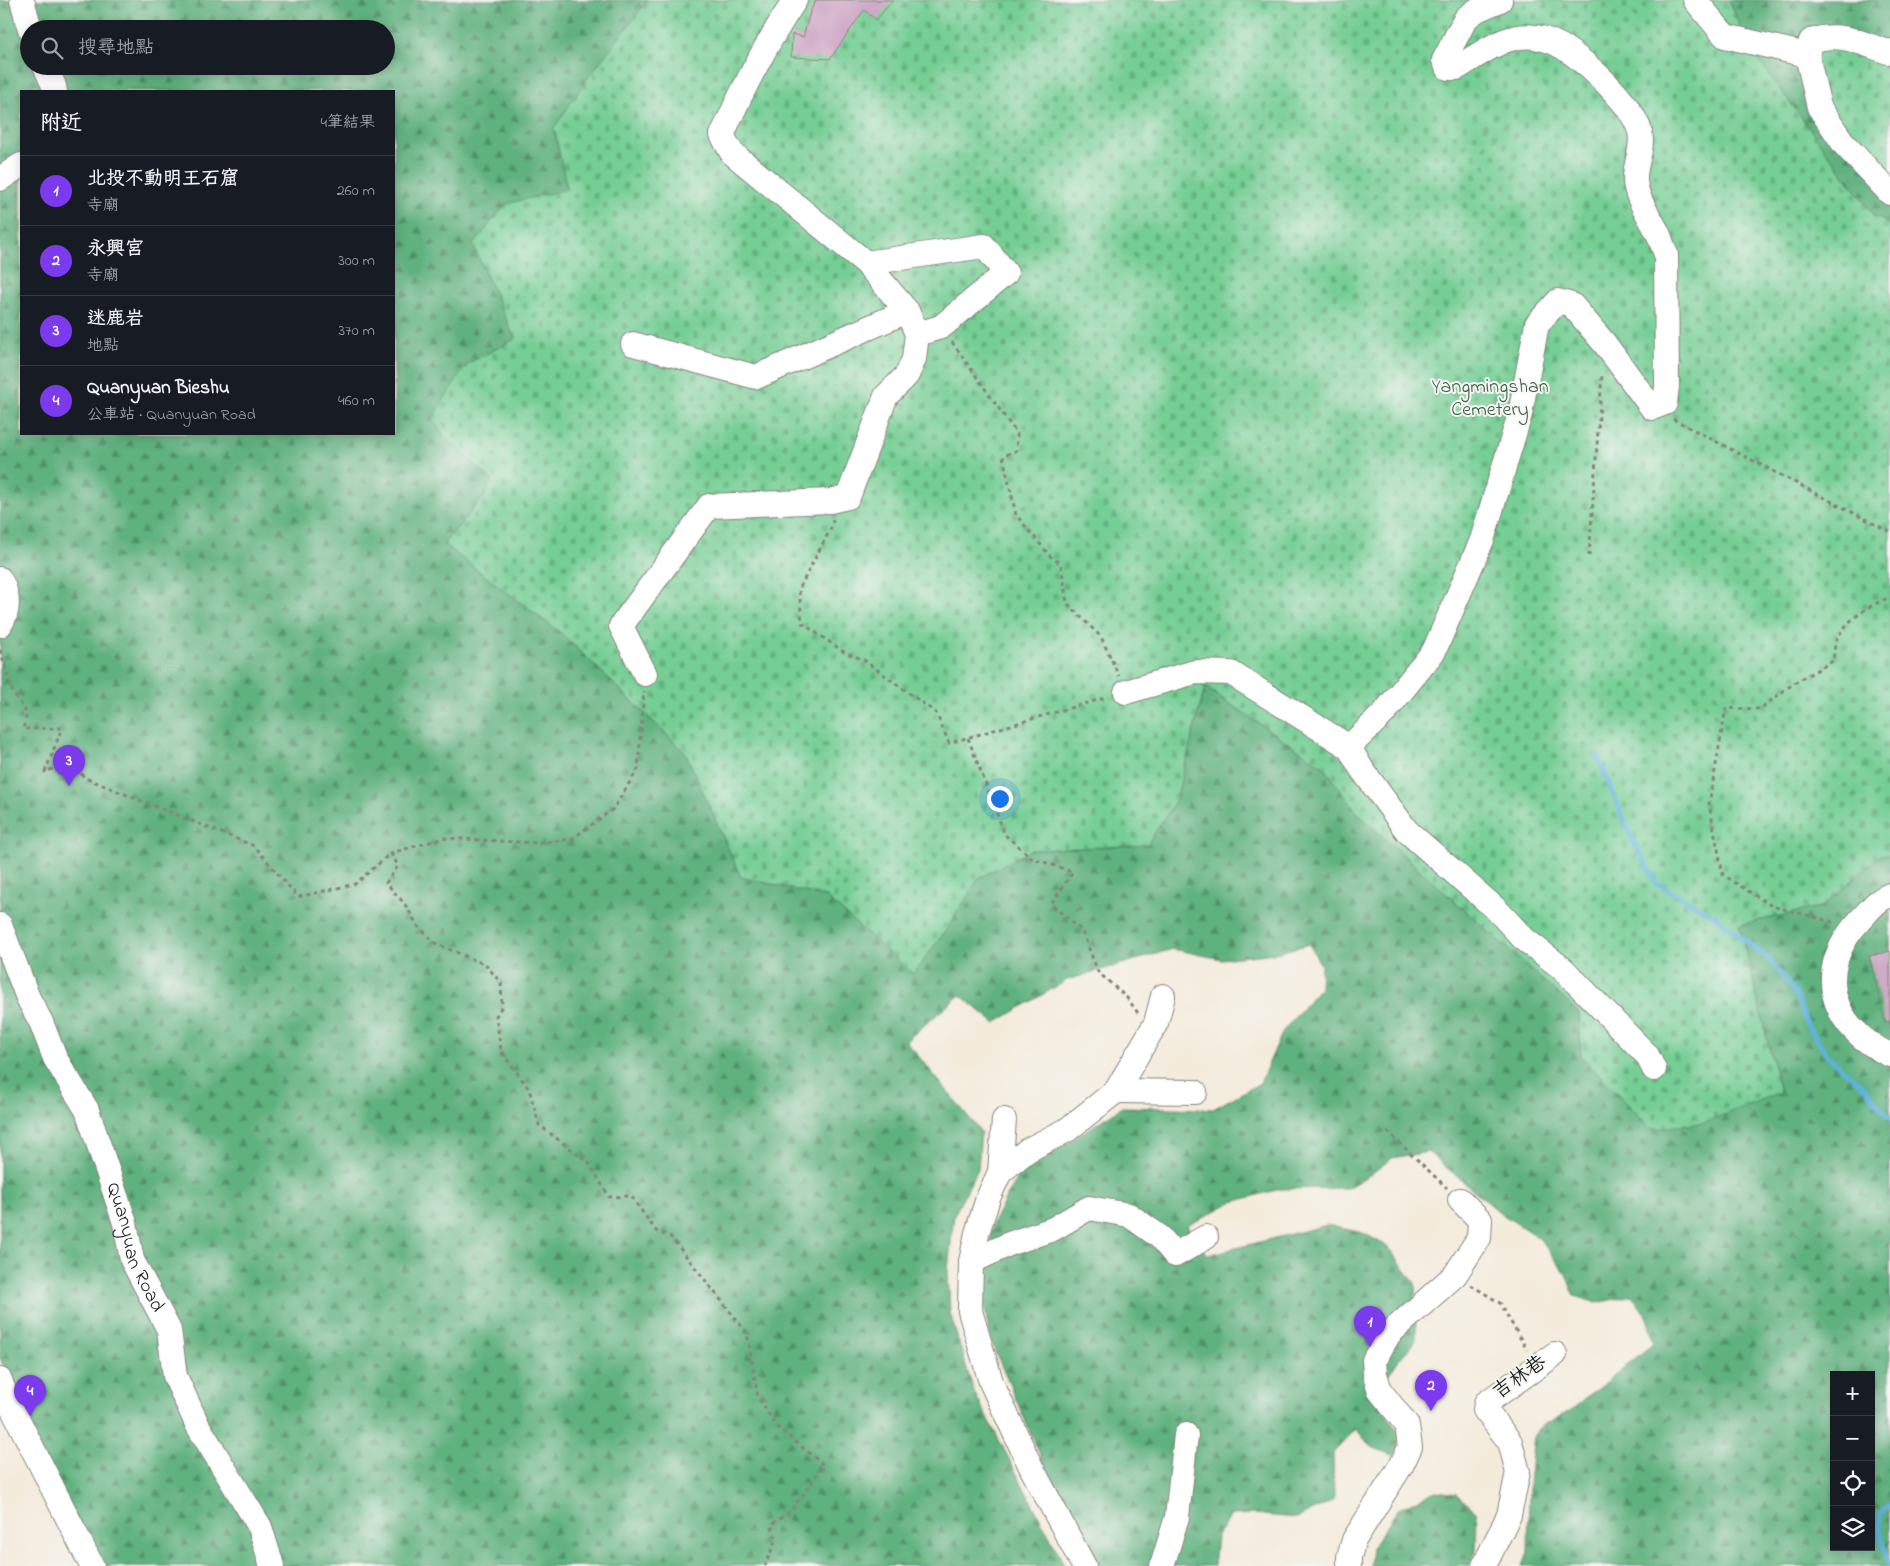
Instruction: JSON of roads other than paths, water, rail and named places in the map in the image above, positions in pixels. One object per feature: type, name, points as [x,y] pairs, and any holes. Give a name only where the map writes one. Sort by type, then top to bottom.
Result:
[{"type":"street","points":[[22,0],[28,20]]},
{"type":"street","points":[[645,674],[621,626],[709,506],[830,501],[848,496],[886,396],[907,376],[914,359],[917,334],[906,311],[866,262],[732,152],[722,135],[766,48],[795,0]]},
{"type":"street","points":[[1349,747],[1384,713],[1434,651],[1482,540],[1520,414],[1537,324],[1558,301],[1572,305],[1605,344],[1652,408],[1665,402],[1667,386],[1666,254],[1638,193],[1635,181],[1641,148],[1640,131],[1631,113],[1615,92],[1596,73],[1563,46],[1543,38],[1524,37],[1507,40],[1457,68],[1448,68],[1444,60],[1466,18],[1477,10],[1500,0]]},
{"type":"street","points":[[1695,0],[1725,36],[1807,55]]},
{"type":"street","points":[[1890,51],[1888,52],[1845,37],[1824,36],[1811,41],[1807,55],[1819,107],[1844,144],[1890,192]]},
{"type":"street","points":[[49,75],[55,90]]},
{"type":"street","points":[[0,179],[20,166]]},
{"type":"street","points":[[866,262],[984,246],[1006,273],[941,327],[917,334]]},
{"type":"street","points":[[633,344],[756,377],[906,311]]},
{"type":"street","points":[[0,578],[6,591],[7,603],[4,619],[0,625]]},
{"type":"street","points":[[1126,692],[1195,672],[1231,673],[1349,747],[1361,768],[1407,832],[1497,910],[1524,938],[1563,969],[1647,1055],[1654,1070]]},
{"type":"street","points":[[1890,895],[1879,899],[1853,927],[1841,947],[1833,973],[1834,998],[1845,1021],[1858,1034],[1890,1055]]},
{"type":"street","name":"Quanyuan Road","points":[[0,925],[28,998],[55,1058],[87,1110],[125,1223],[132,1260],[169,1330],[175,1376],[198,1426],[260,1527],[272,1566]]},
{"type":"street","points":[[1000,1172],[1028,1150],[1067,1130],[1116,1091],[1156,1023],[1163,996]]},
{"type":"street","points":[[1116,1091],[1195,1092]]},
{"type":"street","points":[[1004,1120],[1000,1172],[988,1198],[977,1233],[971,1262],[970,1311],[991,1382],[1032,1469],[1084,1566]]},
{"type":"street","points":[[1349,1566],[1349,1557],[1354,1540],[1410,1448],[1407,1425],[1380,1391],[1375,1374],[1374,1360],[1389,1334],[1455,1275],[1480,1238],[1480,1220],[1460,1200]]},
{"type":"street","points":[[971,1262],[1009,1244],[1053,1229],[1090,1208],[1129,1214],[1160,1237],[1175,1254],[1206,1237]]},
{"type":"street","name":"吉林巷","points":[[1484,1566],[1509,1515],[1518,1472],[1510,1442],[1485,1410],[1486,1402],[1546,1360]]},
{"type":"street","points":[[0,1380],[7,1398],[92,1566]]},
{"type":"street","points":[[1162,1566],[1177,1517],[1186,1435]]},
{"type":"waterway","points":[[1597,755],[1631,837],[1656,883],[1713,915],[1770,960],[1794,991],[1807,1025],[1829,1057],[1864,1087],[1890,1118]]},
{"type":"waterway","points":[[1890,1505],[1880,1514],[1879,1529],[1890,1565]]},
{"type":"place","name":"迷鹿岩","points":[[69,786]]},
{"type":"place","name":"北投不動明王石窟","points":[[1370,1347]]},
{"type":"place","name":"永興宮","points":[[1431,1411]]},
{"type":"place","name":"Quanyuan Bieshu","points":[[30,1416]]},
{"type":"park label","name":"Yangmingshan Cemetery","points":[[1490,398]]}]
